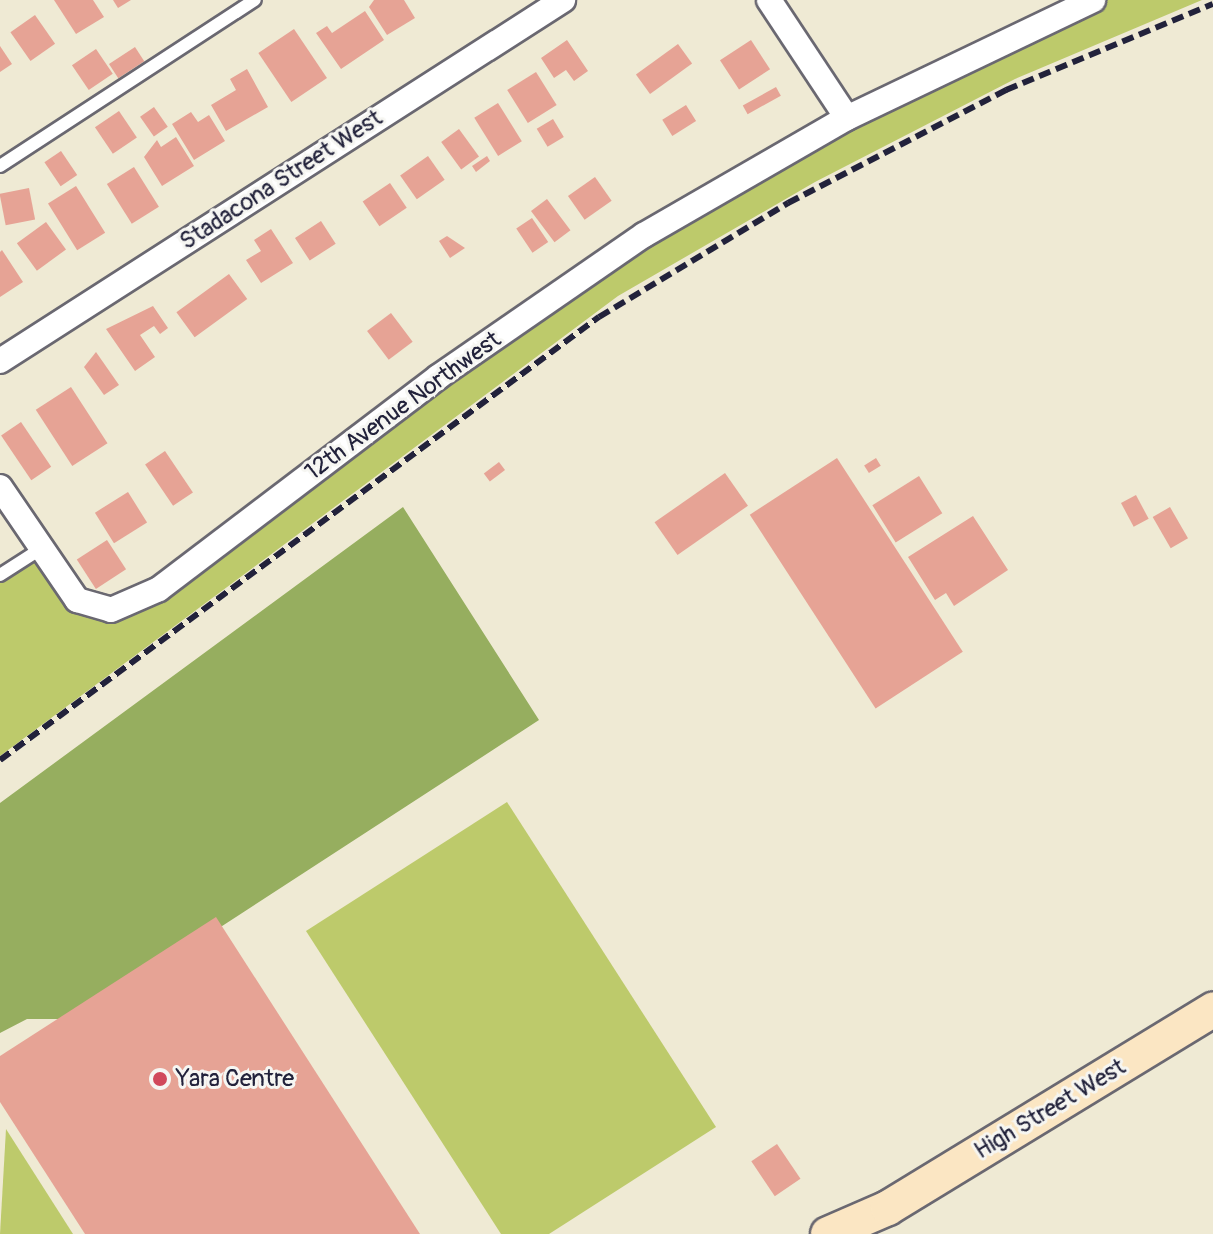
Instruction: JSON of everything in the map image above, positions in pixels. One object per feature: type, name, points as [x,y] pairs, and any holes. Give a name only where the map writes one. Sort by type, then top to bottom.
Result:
[{"type":"main road","name":"High Street West","points":[[828,1234],[888,1208],[1213,1010]]},
{"type":"main road","name":"High Street West","points":[[861,1234],[888,1208]]},
{"type":"street","name":"Stadacona Street West","points":[[0,361],[563,0]]},
{"type":"street","points":[[769,0],[847,118]]},
{"type":"street","name":"12th Avenue Northwest","points":[[0,487],[77,600],[111,610],[159,589],[438,377],[618,253],[847,118],[1093,0]]},
{"type":"lane","points":[[0,166],[255,0]]},
{"type":"lane","points":[[0,575],[42,548]]},
{"type":"green space","points":[[1093,0],[1202,0],[1015,79],[815,182],[618,296],[0,756],[0,575],[42,548],[77,600],[111,610],[644,235]]},
{"type":"green space","points":[[403,507],[539,720],[216,930],[62,1019],[27,1019],[0,1033],[0,803]]},
{"type":"green space","points":[[507,802],[716,1127],[549,1234],[501,1234],[306,931]]},
{"type":"green space","points":[[6,1129],[73,1234],[0,1234]]},
{"type":"building","points":[[54,0],[93,0],[104,17],[76,34]]},
{"type":"building","points":[[113,0],[131,0],[118,8]]},
{"type":"building","points":[[374,0],[404,0],[415,18],[387,35],[369,7]]},
{"type":"building","points":[[365,11],[384,40],[341,69],[316,33],[327,26],[332,33]]},
{"type":"building","points":[[35,15],[55,44],[31,61],[10,32]]},
{"type":"building","points":[[294,29],[327,78],[291,102],[258,53]]},
{"type":"building","points":[[567,40],[588,71],[574,81],[566,70],[554,78],[541,58]]},
{"type":"building","points":[[751,40],[770,69],[739,90],[720,60]]},
{"type":"building","points":[[678,44],[692,63],[650,94],[636,75]]},
{"type":"building","points":[[0,46],[12,64],[0,72]]},
{"type":"building","points":[[135,47],[144,61],[118,78],[109,64]]},
{"type":"building","points":[[96,49],[113,74],[89,90],[72,65]]},
{"type":"building","points":[[247,69],[268,107],[226,131],[211,105],[236,90],[230,79]]},
{"type":"building","points":[[536,72],[557,105],[528,123],[507,90]]},
{"type":"building","points":[[776,87],[781,96],[748,114],[743,105]]},
{"type":"building","points":[[498,103],[522,141],[498,156],[474,118]]},
{"type":"building","points":[[686,105],[696,121],[672,136],[662,120]]},
{"type":"building","points":[[154,107],[168,127],[154,136],[140,117]]},
{"type":"building","points":[[119,111],[137,138],[113,154],[95,127]]},
{"type":"building","points":[[191,112],[198,122],[209,115],[225,141],[194,160],[172,124]]},
{"type":"building","points":[[553,119],[564,137],[548,147],[537,129]]},
{"type":"building","points":[[459,129],[479,157],[461,169],[441,142]]},
{"type":"building","points":[[176,137],[194,166],[162,186],[144,157],[157,140],[161,147]]},
{"type":"building","points":[[61,151],[77,175],[61,186],[44,162]]},
{"type":"building","points":[[428,156],[445,180],[417,199],[400,176]]},
{"type":"building","points":[[487,156],[490,161],[476,172],[472,166]]},
{"type":"building","points":[[134,167],[159,207],[132,224],[107,184]]},
{"type":"building","points":[[595,177],[612,201],[585,220],[568,196]]},
{"type":"building","points":[[390,183],[407,208],[379,226],[363,201]]},
{"type":"building","points":[[76,186],[105,233],[77,250],[48,203]]},
{"type":"building","points":[[29,188],[35,219],[6,225],[0,194]]},
{"type":"building","points":[[547,199],[570,230],[554,242],[531,211]]},
{"type":"building","points":[[532,218],[548,242],[532,253],[516,229]]},
{"type":"building","points":[[321,221],[336,244],[310,261],[295,238]]},
{"type":"building","points":[[46,222],[66,250],[37,271],[17,243]]},
{"type":"building","points":[[271,229],[293,263],[261,283],[246,260],[261,251],[254,240]]},
{"type":"building","points":[[447,236],[465,248],[450,258],[439,241]]},
{"type":"building","points":[[2,250],[23,282],[0,297],[0,252]]},
{"type":"building","points":[[229,274],[247,299],[195,337],[176,312]]},
{"type":"building","points":[[153,306],[168,328],[160,334],[154,326],[140,335],[155,357],[135,371],[106,329]]},
{"type":"building","points":[[391,313],[413,342],[389,360],[367,331]]},
{"type":"building","points":[[96,352],[119,385],[104,395],[84,367]]},
{"type":"building","points":[[71,387],[107,443],[72,466],[36,410]]},
{"type":"building","points":[[21,422],[51,467],[31,480],[1,435]]},
{"type":"building","points":[[165,451],[193,492],[173,506],[145,464]]},
{"type":"building","points":[[837,458],[963,652],[876,708],[750,515]]},
{"type":"building","points":[[876,458],[881,466],[869,473],[864,465]]},
{"type":"building","points":[[499,462],[505,470],[490,481],[484,473]]},
{"type":"building","points":[[725,473],[748,506],[677,555],[655,522]]},
{"type":"building","points":[[919,476],[942,513],[896,542],[872,505]]},
{"type":"building","points":[[128,492],[147,523],[114,543],[95,513]]},
{"type":"building","points":[[1136,495],[1149,519],[1134,527],[1121,503]]},
{"type":"building","points":[[1170,507],[1188,538],[1171,548],[1153,517]]},
{"type":"building","points":[[973,516],[1008,570],[954,606],[946,593],[935,600],[908,557]]},
{"type":"building","points":[[107,540],[126,569],[96,589],[77,560]]},
{"type":"building","name":"Yara Centre","points":[[216,917],[420,1234],[85,1234],[0,1102],[0,1056]]},
{"type":"building","points":[[777,1144],[800,1179],[775,1196],[751,1161]]},
{"type":"railway","points":[[0,760],[599,317],[788,203],[1006,90],[1213,4]]},
{"type":"place","name":"Yara Centre","points":[[160,1079]]}]
